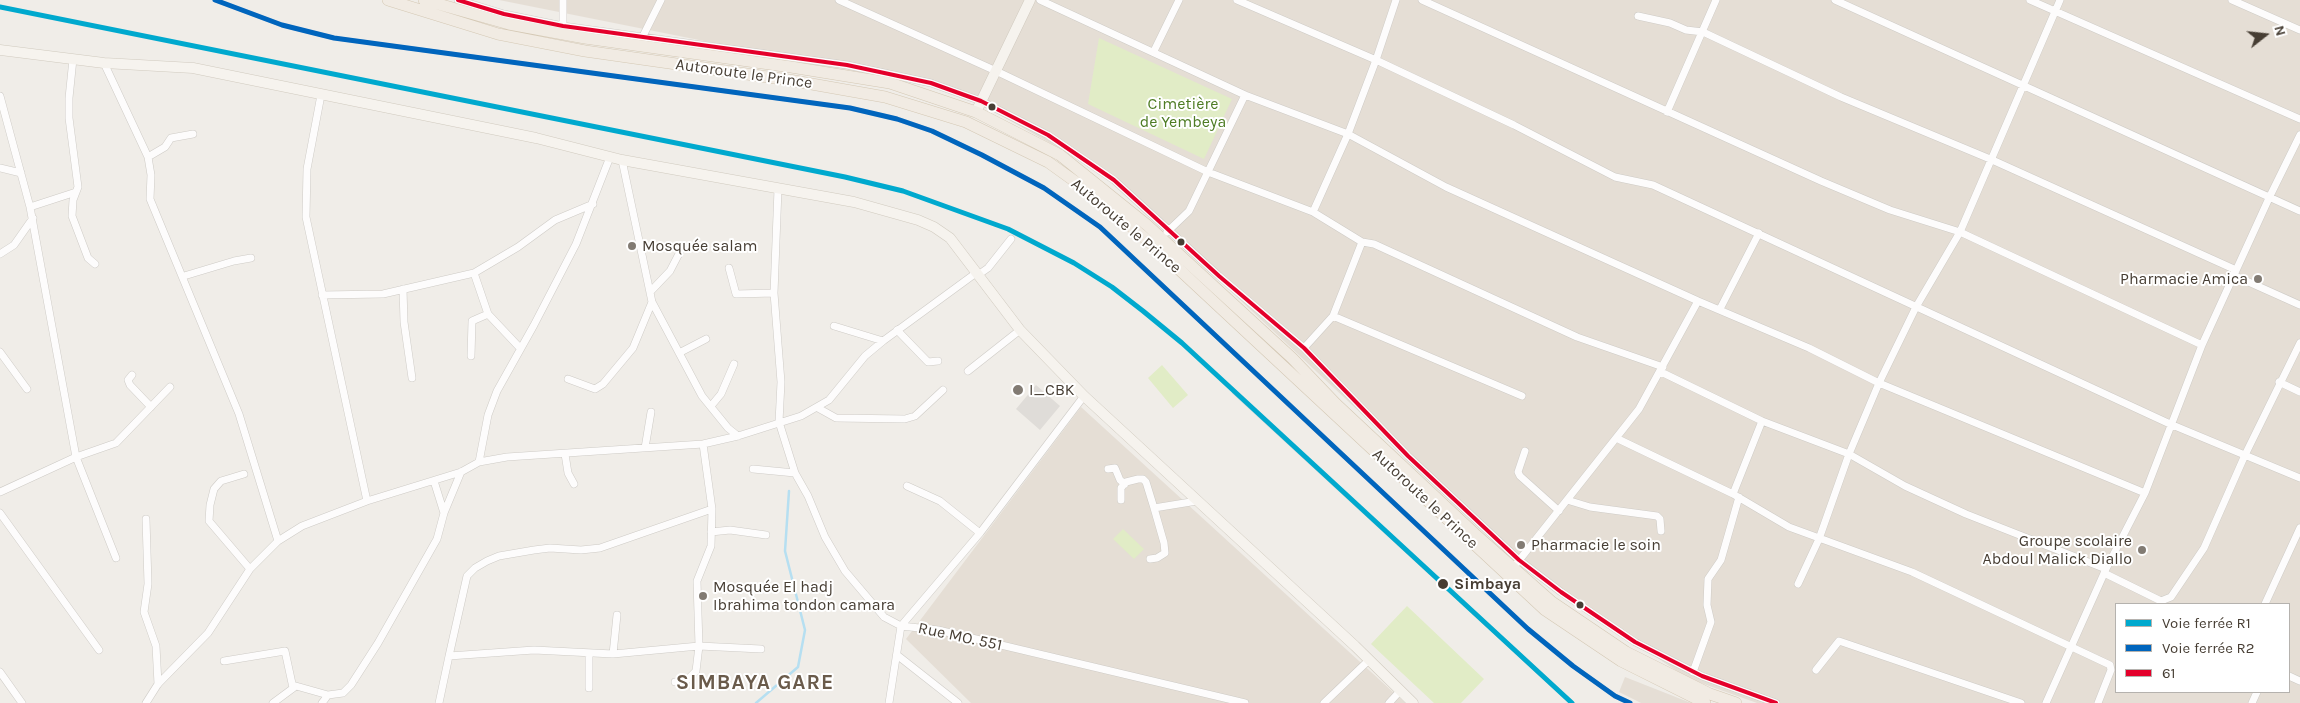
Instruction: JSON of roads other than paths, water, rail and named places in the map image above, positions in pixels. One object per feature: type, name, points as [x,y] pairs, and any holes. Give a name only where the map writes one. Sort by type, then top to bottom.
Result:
[{"type":"main road","name":"Autoroute le Prince","points":[[388,0],[498,34],[585,52],[789,80],[885,97],[966,122],[1048,162],[1098,198],[1154,246],[1545,610],[1621,661],[1705,703]]},
{"type":"main road","name":"Autoroute le Prince","points":[[424,0],[509,24],[585,38],[641,41],[890,83],[979,106],[1060,155],[1161,239],[1292,358],[1336,404],[1404,460],[1516,564],[1552,602],[1626,652],[1710,694],[1736,703]]},
{"type":"street","points":[[458,0],[504,14],[641,41],[661,0]]},
{"type":"street","points":[[563,0],[563,26]]},
{"type":"street","points":[[839,0],[996,71],[1208,172],[1313,212],[1362,242],[1374,244],[1577,337],[1662,370],[1762,421],[1849,454],[1905,486],[1966,514],[2105,571],[2162,603],[2171,597],[2204,548],[2279,382],[2300,343]]},
{"type":"street","points":[[1030,0],[979,106],[1056,140],[1114,180],[1220,276],[1304,348],[1404,460]]},
{"type":"street","points":[[1040,0],[1246,95],[1348,134],[1446,187],[1698,301],[1809,348],[1879,383],[2145,493]]},
{"type":"street","points":[[1154,51],[1179,0]]},
{"type":"street","points":[[1237,0],[1376,60],[1514,125],[1616,177],[1653,185],[2170,424],[2300,478]]},
{"type":"street","points":[[1313,212],[1348,134],[1396,0]]},
{"type":"street","points":[[1422,0],[1881,207],[1960,232],[2202,345]]},
{"type":"street","points":[[1667,112],[1716,0]]},
{"type":"street","points":[[1834,0],[2300,211]]},
{"type":"street","points":[[2030,0],[2300,119]]},
{"type":"street","points":[[1798,584],[1819,539],[1849,454],[1879,383],[1916,307],[1960,232],[2060,0]]},
{"type":"street","points":[[2232,0],[2300,30]]},
{"type":"street","points":[[1638,16],[1670,23],[1686,30],[1703,32],[1841,97],[1990,159],[2234,272],[2300,305]]},
{"type":"street","points":[[0,50],[104,62],[193,68],[536,138],[622,160],[778,190],[854,202],[918,220],[934,227],[950,238],[1020,330],[1084,396],[1413,703]]},
{"type":"street","points":[[73,59],[68,98],[78,188],[73,200],[72,216],[88,258],[95,264]]},
{"type":"street","points":[[104,62],[148,157],[151,175],[150,199],[184,276],[239,414],[278,541]]},
{"type":"street","points":[[320,95],[307,169],[306,217],[366,501]]},
{"type":"street","points":[[1161,239],[1189,211],[1246,95]]},
{"type":"street","points":[[0,96],[30,207],[76,457],[116,558]]},
{"type":"street","points":[[148,157],[165,147],[171,138],[193,134]]},
{"type":"street","points":[[2046,703],[2105,571],[2145,493],[2202,345],[2234,272],[2300,135]]},
{"type":"street","points":[[478,462],[488,415],[497,391],[559,277],[593,204],[610,157]]},
{"type":"street","points":[[622,160],[652,302],[702,396],[728,428],[738,436]]},
{"type":"street","points":[[0,168],[21,173]]},
{"type":"street","points":[[778,190],[774,293],[781,382],[779,422],[794,473],[808,496],[825,537],[845,570],[884,617],[901,626],[889,703]]},
{"type":"street","points":[[30,207],[76,192]]},
{"type":"street","points":[[322,295],[383,294],[474,273],[518,247],[555,220],[593,204]]},
{"type":"street","points":[[0,254],[14,245],[32,218]]},
{"type":"street","points":[[1720,309],[1759,233]]},
{"type":"street","points":[[146,703],[158,684],[208,632],[250,569],[278,541],[302,526],[366,501],[461,472],[478,462],[507,457],[703,444],[738,436],[818,408],[829,400],[865,356],[897,330],[988,268],[1011,239]]},
{"type":"street","points":[[1304,348],[1333,316],[1362,242]]},
{"type":"street","points":[[650,292],[670,271],[683,246]]},
{"type":"street","points":[[184,276],[234,261],[251,258]]},
{"type":"street","points":[[729,268],[736,294],[774,293]]},
{"type":"street","points":[[474,273],[488,314],[520,348]]},
{"type":"street","points":[[403,289],[404,322],[412,378]]},
{"type":"street","points":[[1698,301],[1640,409],[1516,564],[1635,642],[1693,672],[1776,703]]},
{"type":"street","points":[[568,379],[595,388],[603,384],[633,348],[652,302]]},
{"type":"street","points":[[471,356],[472,321],[488,314]]},
{"type":"street","points":[[1333,316],[1522,396]]},
{"type":"street","points":[[834,326],[883,341]]},
{"type":"street","points":[[897,330],[928,362],[938,361]]},
{"type":"street","points":[[968,370],[1020,330]]},
{"type":"street","points":[[679,353],[706,339]]},
{"type":"street","points":[[0,352],[27,389]]},
{"type":"street","points":[[711,406],[721,394],[734,364]]},
{"type":"street","points":[[132,374],[128,380],[130,385],[151,407]]},
{"type":"street","points":[[2279,382],[2300,392]]},
{"type":"street","points":[[0,492],[76,457],[116,443],[170,387]]},
{"type":"street","points":[[818,408],[836,418],[905,420],[915,416],[943,390]]},
{"type":"street","name":"Rue MO. 551","points":[[901,626],[980,533],[1084,396]]},
{"type":"street","points":[[645,448],[652,412]]},
{"type":"street","points":[[1693,672],[1711,622],[1707,605],[1708,579],[1721,560],[1736,495],[1762,421]]},
{"type":"street","points":[[1616,438],[1736,495],[1789,527],[1912,572],[2110,665],[2111,670],[2098,703]]},
{"type":"street","points":[[675,682],[686,680],[695,675],[699,646],[697,581],[711,546],[712,509],[703,444]]},
{"type":"street","points":[[1526,452],[1518,472],[1520,476],[1558,511]]},
{"type":"street","points":[[565,454],[568,473],[574,484]]},
{"type":"street","points":[[753,468],[794,473]]},
{"type":"street","points":[[1108,469],[1115,468],[1120,480],[1124,484]]},
{"type":"street","points":[[273,703],[296,686],[328,695],[343,693],[351,685],[378,644],[437,539],[444,514],[461,472]]},
{"type":"street","points":[[244,474],[221,481],[218,485],[210,504],[209,521],[250,569]]},
{"type":"street","points":[[1121,500],[1121,488],[1124,484],[1133,480],[1143,480],[1146,482],[1164,542],[1165,553],[1157,558],[1150,559]]},
{"type":"street","points":[[434,481],[444,514]]},
{"type":"street","points":[[907,486],[940,501],[980,533]]},
{"type":"street","points":[[1567,500],[1590,508],[1657,516],[1660,519],[1662,531]]},
{"type":"street","points":[[1154,508],[1197,501]]},
{"type":"street","points":[[439,703],[467,576],[475,568],[499,556],[534,550],[550,548],[581,550],[600,548],[712,509]]},
{"type":"street","points":[[0,513],[99,650]]},
{"type":"street","points":[[146,519],[148,584],[144,612],[156,646],[158,684]]},
{"type":"street","points":[[2265,603],[2300,528]]},
{"type":"street","points":[[711,532],[730,530],[766,535]]},
{"type":"street","points":[[612,654],[618,615]]},
{"type":"street","name":"Rue MO. 551","points":[[901,626],[938,630],[1245,703]]},
{"type":"street","points":[[1816,670],[1839,641],[2021,703]]},
{"type":"street","points":[[449,656],[534,650],[612,654],[699,646],[761,649]]},
{"type":"street","points":[[224,661],[285,651],[293,688]]},
{"type":"street","points":[[588,688],[589,652]]},
{"type":"street","points":[[897,655],[958,703]]},
{"type":"street","points":[[1324,703],[1368,660]]},
{"type":"street","points":[[0,672],[22,703]]},
{"type":"street","points":[[1389,703],[1400,691]]},
{"type":"street","points":[[322,703],[328,695]]},
{"type":"waterway","points":[[756,703],[798,667],[805,630],[785,551],[789,491]]},
{"type":"railway","points":[[215,0],[282,25],[334,38],[850,108],[897,119],[932,131],[982,155],[1044,188],[1100,227],[1528,629],[1573,666],[1615,696],[1630,703]]},
{"type":"railway","points":[[1234,392],[1572,703]]},
{"type":"rail line","name":"R2","points":[[215,0],[282,25],[334,38],[850,108],[897,119],[932,131],[982,155],[1044,188],[1100,227],[1528,629],[1573,666],[1615,696],[1630,703]]},
{"type":"rail line","name":"R1","points":[[0,7],[845,177],[903,191],[1008,229],[1074,263],[1112,287],[1182,343],[1572,703]]},
{"type":"place","name":"Mosquée salam","points":[[632,246]]},
{"type":"place","name":"Pharmacie Amica","points":[[2258,279]]},
{"type":"place","name":"I_CBK","points":[[1018,390]]},
{"type":"place","name":"Pharmacie le soin","points":[[1521,545]]},
{"type":"place","name":"Groupe scolaire Abdoul Malick Diallo","points":[[2142,550]]},
{"type":"place","name":"Simbaya","points":[[1443,584]]},
{"type":"place","name":"Mosquée El hadj Ibrahima tondon camara","points":[[703,596]]},
{"type":"district","name":"SIMBAYA GARE","points":[[755,683]]},
{"type":"park label","name":"Cimetière de Yembeya","points":[[1183,113]]}]
